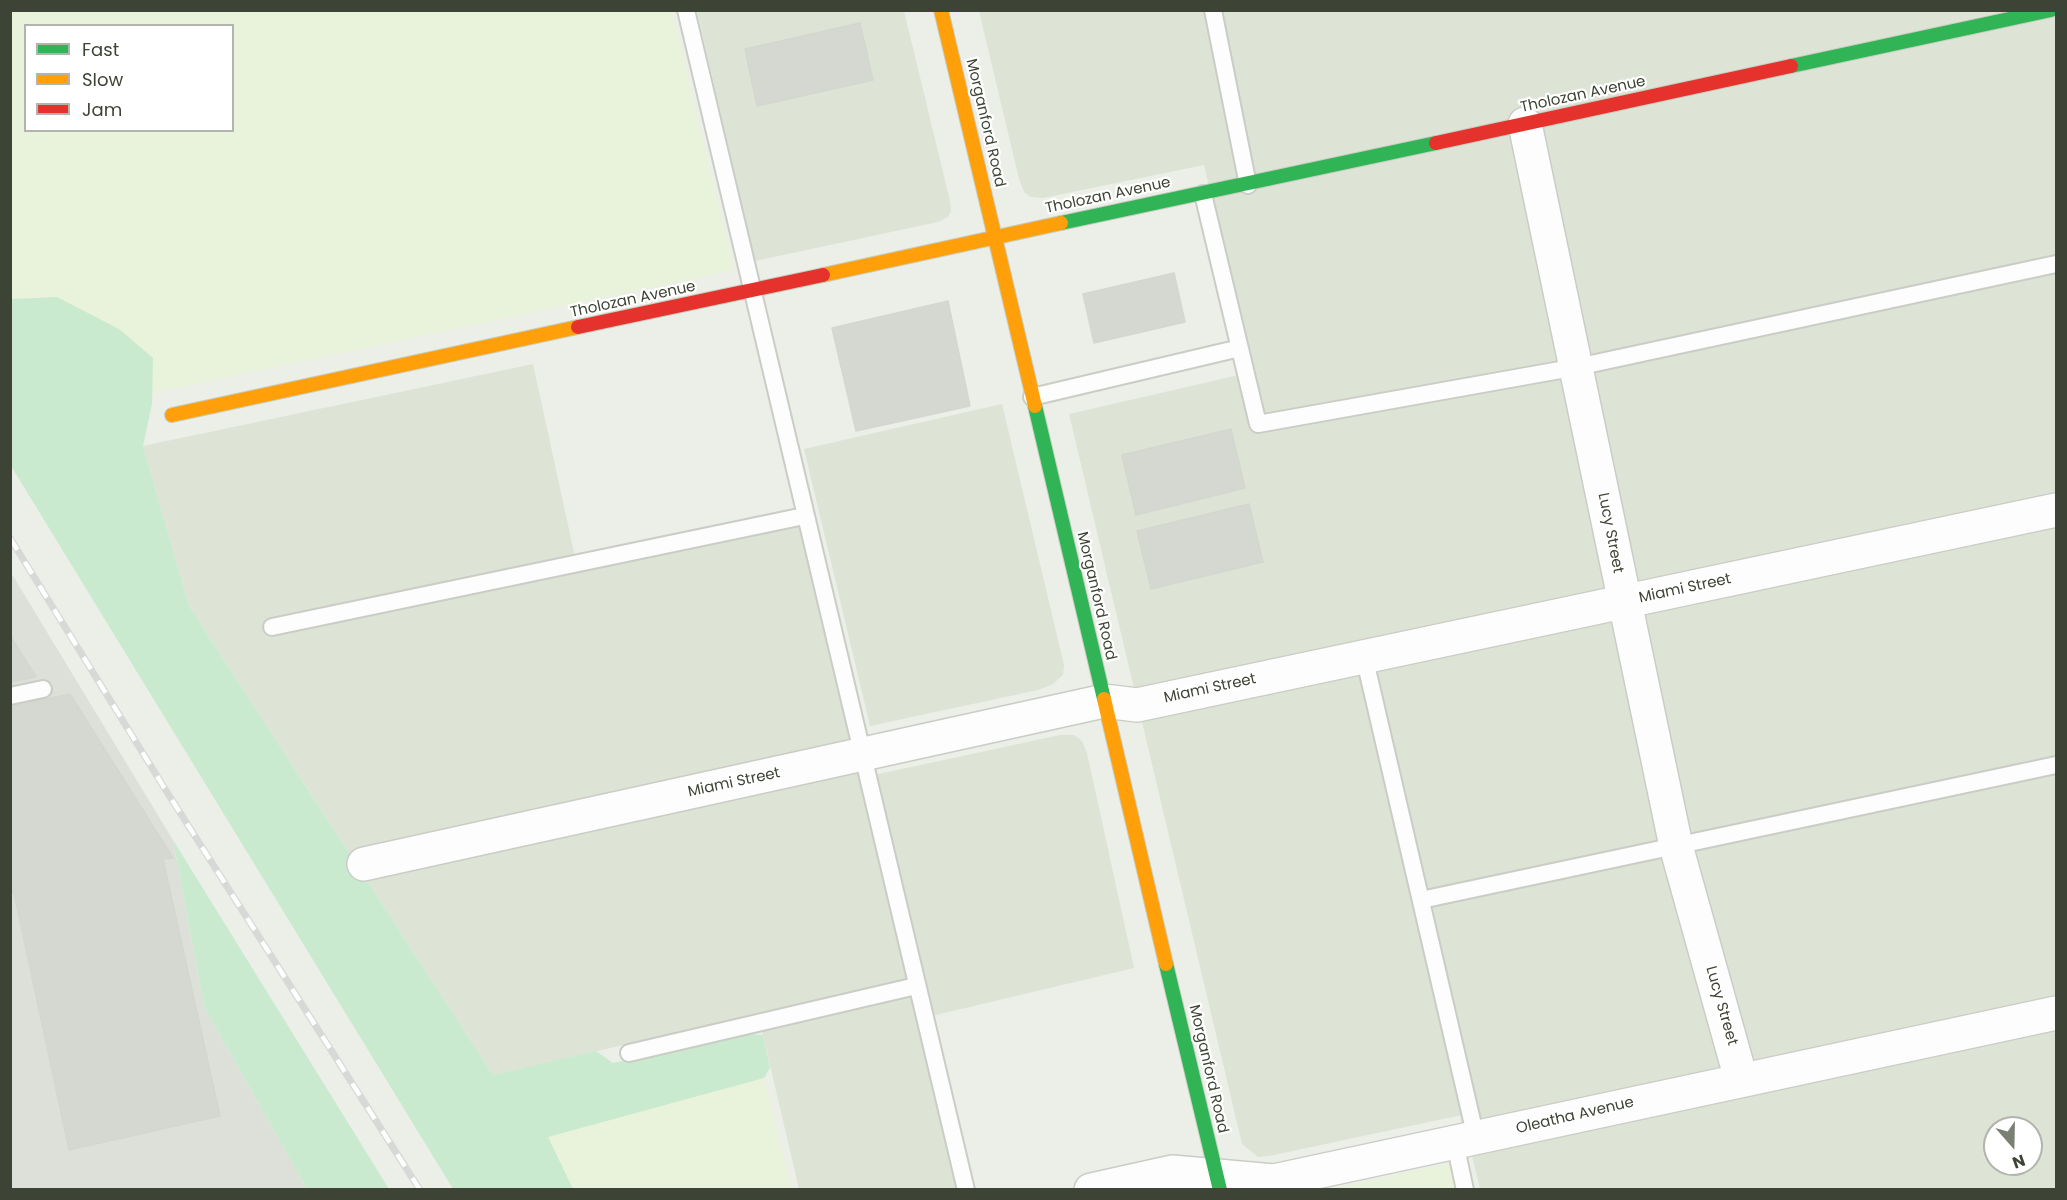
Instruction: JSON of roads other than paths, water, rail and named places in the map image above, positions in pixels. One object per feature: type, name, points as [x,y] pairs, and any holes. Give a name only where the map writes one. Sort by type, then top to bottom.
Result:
[{"type":"street","name":"Morganford Road","points":[[941,10],[1218,1184]]},
{"type":"street","name":"Tholozan Avenue","points":[[172,415],[752,291],[994,236],[1248,185],[2051,10]]},
{"type":"street","name":"Lucy Street","points":[[1525,124],[1578,367],[1624,602],[1676,846],[1741,1079]]},
{"type":"street","name":"Miami Street","points":[[364,864],[1104,702],[1137,705],[2056,510]]},
{"type":"street","name":"Oleatha Avenue","points":[[1091,1190],[1172,1172],[1218,1184],[1274,1181],[2056,1013]]},
{"type":"lane","points":[[686,10],[804,516],[966,1190]]},
{"type":"lane","points":[[1213,10],[1248,185]]},
{"type":"lane","points":[[1203,194],[1258,424],[1578,367],[2056,264]]},
{"type":"lane","points":[[1032,397],[1240,348]]},
{"type":"lane","points":[[272,627],[804,516]]},
{"type":"lane","points":[[1364,656],[1420,900],[1465,1141],[1465,1190]]},
{"type":"lane","points":[[10,696],[43,689]]},
{"type":"lane","points":[[1420,900],[2056,765]]},
{"type":"lane","points":[[629,1053],[916,986]]},
{"type":"railway","points":[[10,538],[165,789],[420,1190]]}]
